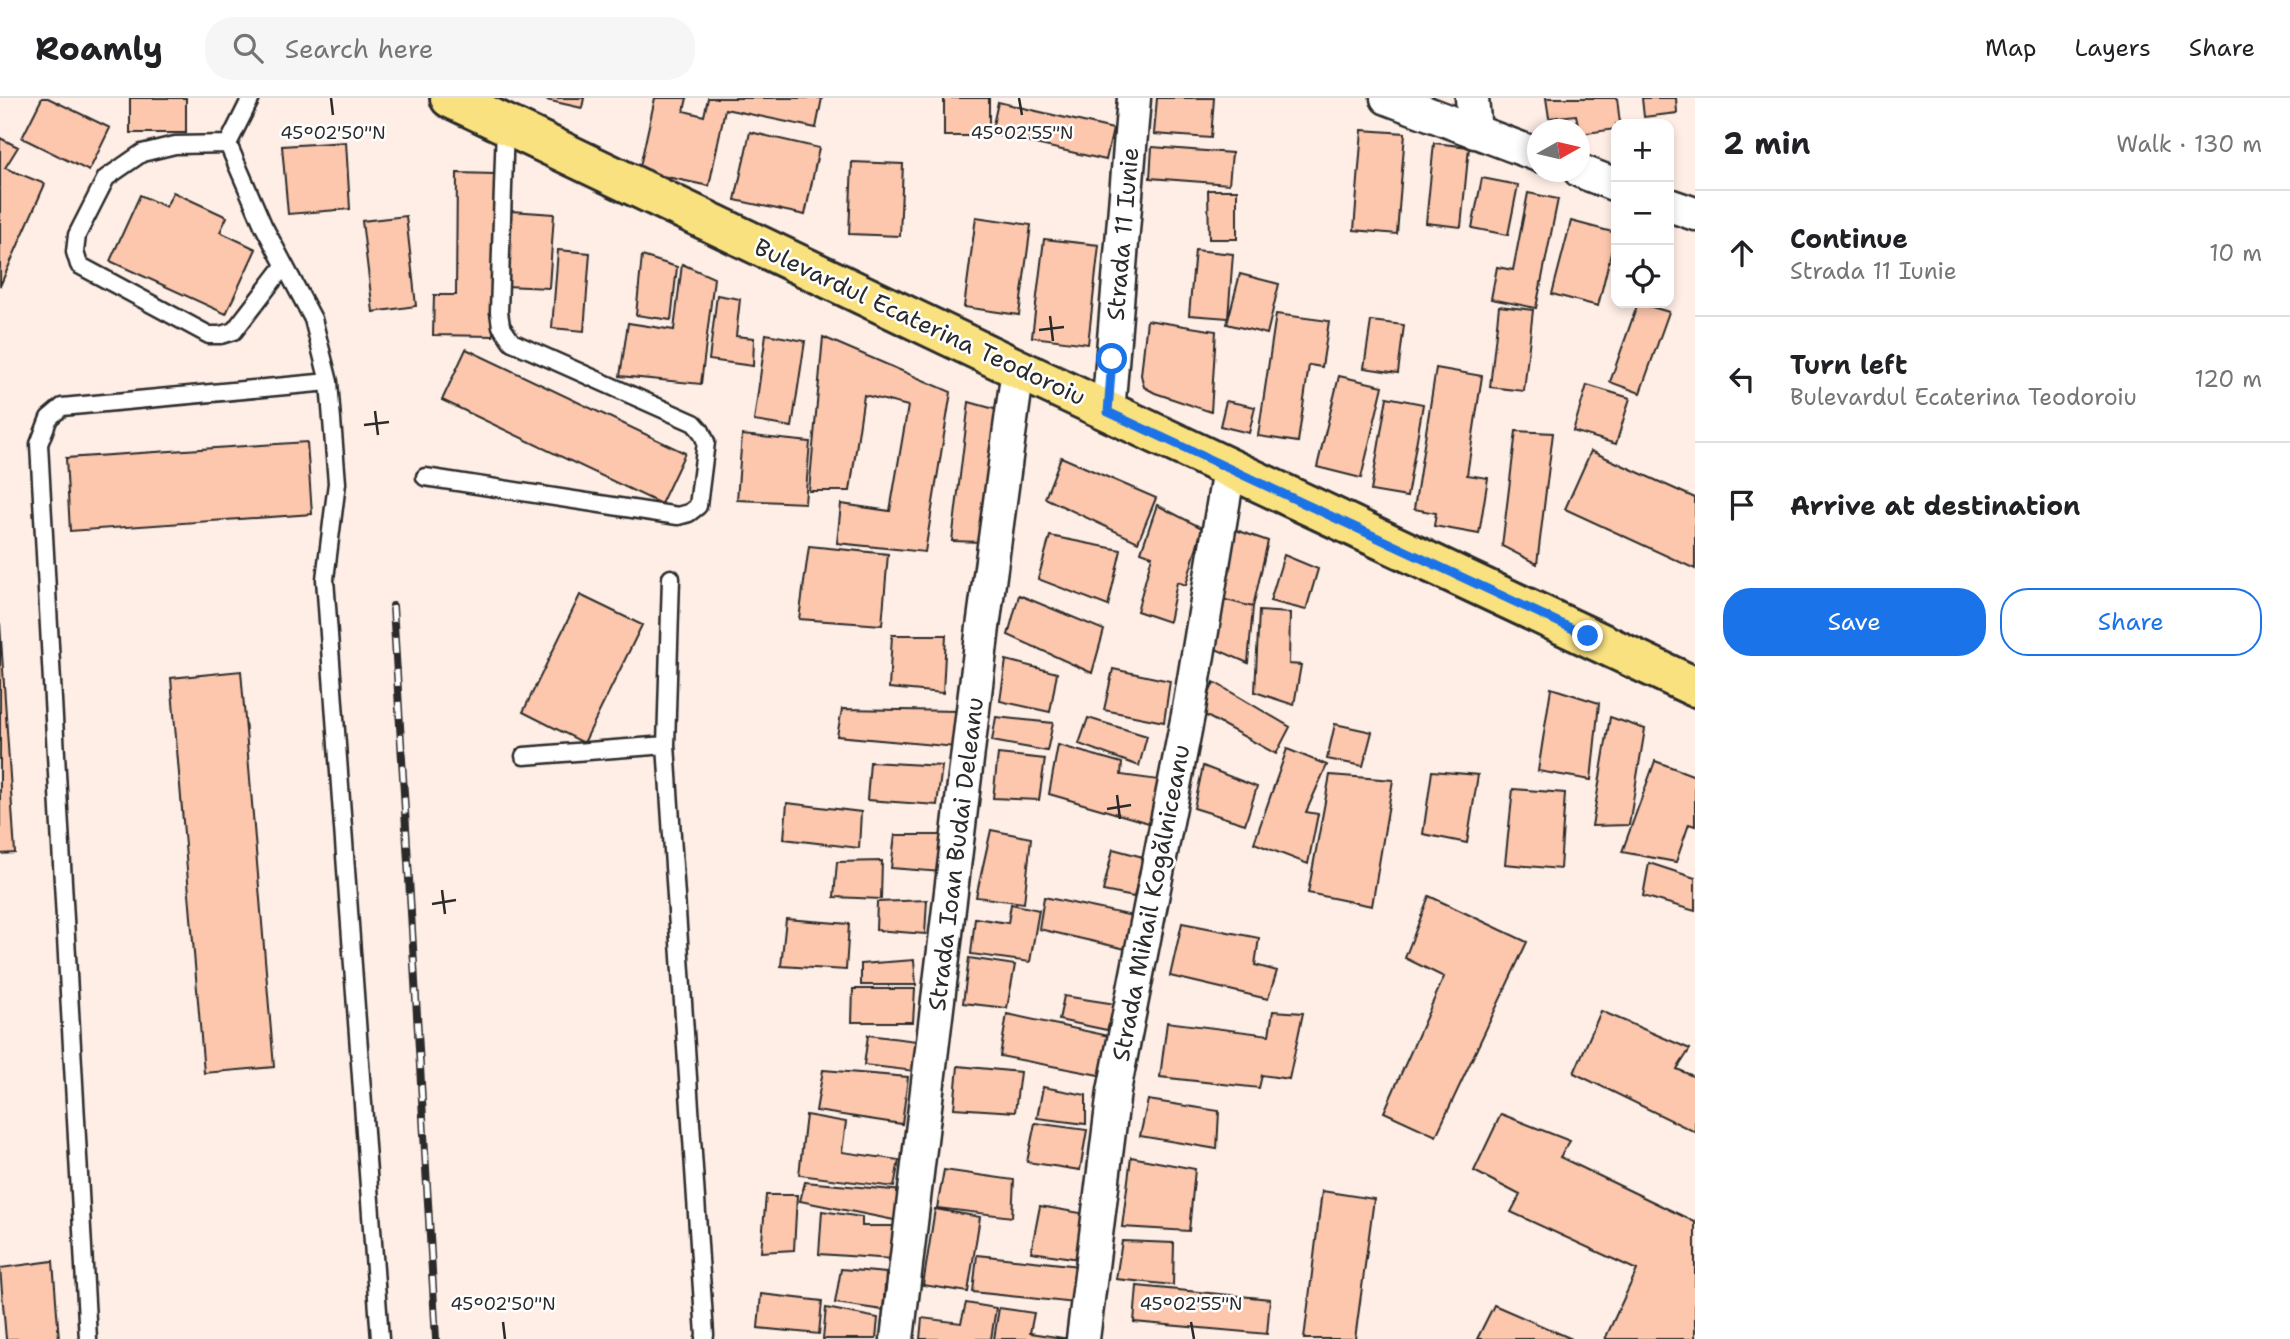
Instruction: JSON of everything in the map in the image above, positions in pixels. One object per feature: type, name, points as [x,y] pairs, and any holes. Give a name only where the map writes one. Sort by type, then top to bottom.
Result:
[{"type":"main road","name":"Bulevardul Ecaterina Teodoroiu","points":[[451,98],[1108,412],[1695,687]]},
{"type":"street","name":"Strada 11 Iunie","points":[[1108,412],[1134,98]]},
{"type":"street","points":[[1387,98],[1527,151]]},
{"type":"street","points":[[1472,98],[1475,132]]},
{"type":"street","points":[[1590,175],[1611,183]]},
{"type":"street","points":[[1674,207],[1695,214]]},
{"type":"street","name":"Strada Ioan Budai Deleanu","points":[[897,1339],[983,627],[1018,369]]},
{"type":"street","name":"Strada Mihail Kogălniceanu","points":[[1083,1339],[1115,1091],[1188,715],[1229,469]]},
{"type":"lane","points":[[251,98],[228,144],[263,225],[313,319],[329,382],[337,483],[325,579],[380,1339]]},
{"type":"lane","points":[[425,477],[678,516],[689,513],[698,506],[706,442],[694,424],[512,342],[502,326],[499,312],[505,125]]},
{"type":"lane","points":[[228,144],[175,145],[142,153],[106,178],[77,235],[75,252],[79,265],[209,335],[234,331],[284,266]]},
{"type":"lane","points":[[88,1339],[39,444],[50,418],[62,407],[329,382]]},
{"type":"lane","points":[[671,578],[666,745],[704,1339]]},
{"type":"lane","points":[[524,756],[666,745]]},
{"type":"building","points":[[42,98],[48,98],[110,128],[89,171],[22,138]]},
{"type":"building","points":[[130,98],[186,98],[186,133],[130,133]]},
{"type":"building","points":[[546,98],[584,98],[582,108]]},
{"type":"building","points":[[655,98],[687,98],[684,111],[704,116],[708,98],[822,98],[816,128],[725,109],[709,186],[639,171]]},
{"type":"building","points":[[944,98],[989,98],[989,136],[944,136]]},
{"type":"building","points":[[1157,98],[1214,98],[1211,138],[1154,134]]},
{"type":"building","points":[[1546,98],[1617,98],[1619,119],[1611,119],[1611,130],[1590,133],[1590,119],[1577,119],[1576,115],[1549,118]]},
{"type":"building","points":[[1642,98],[1676,98],[1677,113],[1644,117]]},
{"type":"building","points":[[998,102],[1113,129],[1106,160],[991,134]]},
{"type":"building","points":[[1362,130],[1405,133],[1397,234],[1354,230]]},
{"type":"building","points":[[750,132],[819,148],[805,215],[735,200]]},
{"type":"building","points":[[0,138],[18,147],[5,168],[45,184],[0,286]]},
{"type":"building","points":[[346,142],[350,209],[288,214],[282,146]]},
{"type":"building","points":[[1434,143],[1469,147],[1461,227],[1426,223]]},
{"type":"building","points":[[1152,147],[1232,153],[1229,184],[1150,178]]},
{"type":"building","points":[[852,162],[903,164],[900,236],[849,234]]},
{"type":"building","points":[[457,173],[495,174],[493,336],[433,335],[434,295],[456,295]]},
{"type":"building","points":[[1482,178],[1518,185],[1508,235],[1472,228]]},
{"type":"building","points":[[1208,190],[1237,190],[1237,239],[1209,239]]},
{"type":"building","points":[[173,192],[227,217],[220,232],[256,249],[226,314],[110,261],[140,195],[166,207]]},
{"type":"building","points":[[1528,193],[1558,199],[1536,308],[1491,299],[1497,267],[1513,270]]},
{"type":"building","points":[[511,211],[554,214],[549,288],[506,286]]},
{"type":"building","points":[[406,216],[416,306],[373,312],[362,221]]},
{"type":"building","points":[[976,217],[1031,225],[1019,315],[964,307]]},
{"type":"building","points":[[1571,221],[1611,232],[1611,253],[1598,306],[1552,294]]},
{"type":"building","points":[[1044,239],[1099,245],[1088,344],[1032,337]]},
{"type":"building","points":[[558,250],[590,253],[584,331],[552,328]]},
{"type":"building","points":[[1195,250],[1233,254],[1228,318],[1189,315]]},
{"type":"building","points":[[642,256],[677,267],[671,320],[636,315]]},
{"type":"building","points":[[682,264],[714,278],[701,384],[620,376],[628,323],[674,330]]},
{"type":"building","points":[[1240,274],[1279,284],[1267,334],[1227,324]]},
{"type":"building","points":[[717,295],[740,299],[736,336],[754,338],[753,366],[709,360]]},
{"type":"building","points":[[1499,306],[1533,310],[1524,391],[1490,387]]},
{"type":"building","points":[[1636,308],[1655,308],[1669,312],[1640,393],[1610,382]]},
{"type":"building","points":[[1276,314],[1329,321],[1322,367],[1309,365],[1298,442],[1258,436]]},
{"type":"building","points":[[1147,320],[1216,331],[1211,412],[1144,387],[1141,375]]},
{"type":"building","points":[[1371,321],[1404,325],[1398,373],[1364,368]]},
{"type":"building","points":[[766,334],[805,341],[792,427],[754,421]]},
{"type":"building","points":[[823,337],[951,392],[925,552],[837,543],[841,504],[890,511],[908,406],[864,395],[850,491],[809,491]]},
{"type":"building","points":[[466,349],[685,453],[661,504],[442,400]]},
{"type":"building","points":[[1436,368],[1482,376],[1467,475],[1488,478],[1479,534],[1434,526],[1436,513],[1414,509]]},
{"type":"building","points":[[1339,376],[1383,386],[1361,478],[1317,467]]},
{"type":"building","points":[[1587,385],[1630,398],[1616,444],[1573,431]]},
{"type":"building","points":[[1387,397],[1423,404],[1407,497],[1371,491]]},
{"type":"building","points":[[1226,401],[1255,407],[1249,433],[1220,426]]},
{"type":"building","points":[[969,402],[998,410],[981,542],[952,541]]},
{"type":"building","points":[[1516,431],[1553,433],[1537,564],[1502,546]]},
{"type":"building","points":[[742,435],[810,442],[805,503],[737,500]]},
{"type":"building","points":[[307,442],[312,514],[70,531],[66,458]]},
{"type":"building","points":[[1591,451],[1695,498],[1695,569],[1565,509]]},
{"type":"building","points":[[1061,457],[1156,498],[1138,542],[1045,498]]},
{"type":"building","points":[[1157,505],[1202,528],[1186,585],[1177,582],[1169,622],[1137,611],[1152,556],[1141,552]]},
{"type":"building","points":[[1233,529],[1268,541],[1253,607],[1222,599]]},
{"type":"building","points":[[1050,536],[1121,550],[1108,606],[1038,579]]},
{"type":"building","points":[[809,546],[888,554],[882,625],[799,619]]},
{"type":"building","points":[[1284,555],[1318,569],[1306,610],[1270,601]]},
{"type":"building","points":[[580,595],[642,625],[584,743],[523,712]]},
{"type":"building","points":[[1019,595],[1104,630],[1092,673],[1008,635]]},
{"type":"building","points":[[1222,599],[1253,607],[1248,663],[1211,647]]},
{"type":"building","points":[[1259,611],[1290,613],[1289,664],[1301,665],[1294,705],[1255,692]]},
{"type":"building","points":[[0,623],[15,853],[0,854]]},
{"type":"building","points":[[892,635],[946,635],[943,693],[889,688]]},
{"type":"building","points":[[1006,660],[1057,673],[1050,712],[1000,701]]},
{"type":"building","points":[[1113,669],[1170,681],[1164,722],[1104,710]]},
{"type":"building","points":[[241,671],[274,1067],[204,1073],[171,678]]},
{"type":"building","points":[[1214,682],[1290,727],[1276,754],[1201,713]]},
{"type":"building","points":[[1551,688],[1599,703],[1591,780],[1538,771]]},
{"type":"building","points":[[842,709],[959,711],[956,747],[837,736]]},
{"type":"building","points":[[996,717],[1053,723],[1047,751],[992,741]]},
{"type":"building","points":[[1610,717],[1645,729],[1629,825],[1592,826]]},
{"type":"building","points":[[1088,718],[1147,736],[1139,766],[1079,744]]},
{"type":"building","points":[[1335,724],[1372,732],[1363,766],[1327,759]]},
{"type":"building","points":[[1058,745],[1122,763],[1121,775],[1159,780],[1152,824],[1049,794]]},
{"type":"building","points":[[1287,749],[1327,765],[1306,812],[1318,814],[1308,864],[1254,843]]},
{"type":"building","points":[[998,754],[1045,759],[1039,800],[993,798]]},
{"type":"building","points":[[1655,761],[1695,776],[1695,826],[1689,824],[1676,862],[1622,852]]},
{"type":"building","points":[[870,762],[942,766],[937,805],[867,800]]},
{"type":"building","points":[[1203,766],[1257,787],[1245,824],[1194,808]]},
{"type":"building","points":[[1432,771],[1478,775],[1467,843],[1423,834]]},
{"type":"building","points":[[1330,775],[1393,780],[1372,906],[1308,893]]},
{"type":"building","points":[[1513,789],[1565,793],[1560,869],[1505,864]]},
{"type":"building","points":[[787,803],[861,812],[859,848],[784,839]]},
{"type":"building","points":[[991,830],[1031,838],[1024,903],[976,897]]},
{"type":"building","points":[[895,835],[943,835],[942,872],[891,868]]},
{"type":"building","points":[[1113,849],[1143,857],[1134,897],[1103,891]]},
{"type":"building","points":[[882,861],[881,899],[834,897],[837,862]]},
{"type":"building","points":[[1649,863],[1695,878],[1695,911],[1643,896]]},
{"type":"building","points":[[1429,896],[1527,942],[1436,1136],[1384,1112],[1444,977],[1405,958]]},
{"type":"building","points":[[1044,897],[1133,916],[1130,950],[1039,929]]},
{"type":"building","points":[[927,900],[925,934],[876,930],[877,902]]},
{"type":"building","points":[[1011,904],[1039,910],[1030,962],[971,954],[975,918],[1008,923]]},
{"type":"building","points":[[786,919],[849,924],[846,970],[781,966]]},
{"type":"building","points":[[1182,923],[1259,938],[1255,965],[1277,971],[1268,999],[1170,976]]},
{"type":"building","points":[[969,958],[1015,965],[1007,1008],[963,1003]]},
{"type":"building","points":[[914,960],[916,985],[861,985],[861,964]]},
{"type":"building","points":[[853,989],[915,989],[913,1022],[852,1022]]},
{"type":"building","points":[[1064,996],[1116,1004],[1107,1030],[1059,1020]]},
{"type":"building","points":[[1273,1011],[1303,1013],[1289,1079],[1262,1075],[1259,1088],[1160,1077],[1167,1022],[1269,1035]]},
{"type":"building","points":[[1601,1011],[1690,1049],[1677,1069],[1695,1077],[1695,1132],[1574,1073]]},
{"type":"building","points":[[1007,1014],[1109,1036],[1104,1076],[1000,1056]]},
{"type":"building","points":[[868,1035],[917,1041],[914,1071],[864,1065]]},
{"type":"building","points":[[958,1066],[1020,1072],[1015,1112],[954,1108]]},
{"type":"building","points":[[823,1070],[908,1077],[902,1124],[816,1111]]},
{"type":"building","points":[[1043,1087],[1086,1095],[1086,1124],[1037,1118]]},
{"type":"building","points":[[1148,1100],[1219,1111],[1217,1149],[1140,1136]]},
{"type":"building","points":[[1501,1114],[1570,1141],[1560,1157],[1695,1222],[1695,1339],[1605,1339],[1637,1270],[1511,1212],[1520,1195],[1474,1171]]},
{"type":"building","points":[[806,1115],[846,1122],[842,1152],[899,1160],[894,1187],[799,1175]]},
{"type":"building","points":[[1035,1123],[1087,1130],[1080,1170],[1027,1162]]},
{"type":"building","points":[[1131,1157],[1195,1169],[1189,1231],[1122,1227]]},
{"type":"building","points":[[944,1170],[1014,1180],[1012,1217],[937,1208]]},
{"type":"building","points":[[805,1182],[903,1191],[899,1221],[800,1201]]},
{"type":"building","points":[[1322,1191],[1374,1199],[1355,1339],[1304,1339]]},
{"type":"building","points":[[766,1195],[797,1195],[794,1250],[761,1252]]},
{"type":"building","points":[[1040,1206],[1086,1214],[1080,1259],[1031,1252]]},
{"type":"building","points":[[935,1209],[980,1217],[968,1292],[923,1285]]},
{"type":"building","points":[[822,1211],[862,1217],[862,1226],[898,1226],[893,1259],[819,1254]]},
{"type":"building","points":[[1122,1241],[1174,1243],[1173,1285],[1116,1279]]},
{"type":"building","points":[[977,1255],[1079,1266],[1075,1303],[973,1292]]},
{"type":"building","points":[[53,1261],[59,1339],[6,1339],[0,1268]]},
{"type":"building","points":[[841,1269],[886,1273],[883,1310],[835,1303]]},
{"type":"building","points":[[1137,1286],[1270,1299],[1267,1334],[1134,1322]]},
{"type":"building","points":[[761,1294],[822,1301],[819,1334],[758,1328]]},
{"type":"building","points":[[966,1303],[996,1308],[991,1339],[920,1339],[922,1318],[961,1323]]},
{"type":"building","points":[[1494,1305],[1572,1339],[1477,1339]]},
{"type":"building","points":[[826,1308],[878,1318],[876,1339],[823,1339]]},
{"type":"building","points":[[999,1308],[1034,1313],[1030,1333],[1070,1339],[994,1339]]},
{"type":"railway","points":[[393,606],[436,1339]]},
{"type":"route","points":[[1112,359],[1108,412],[1588,636]]}]
